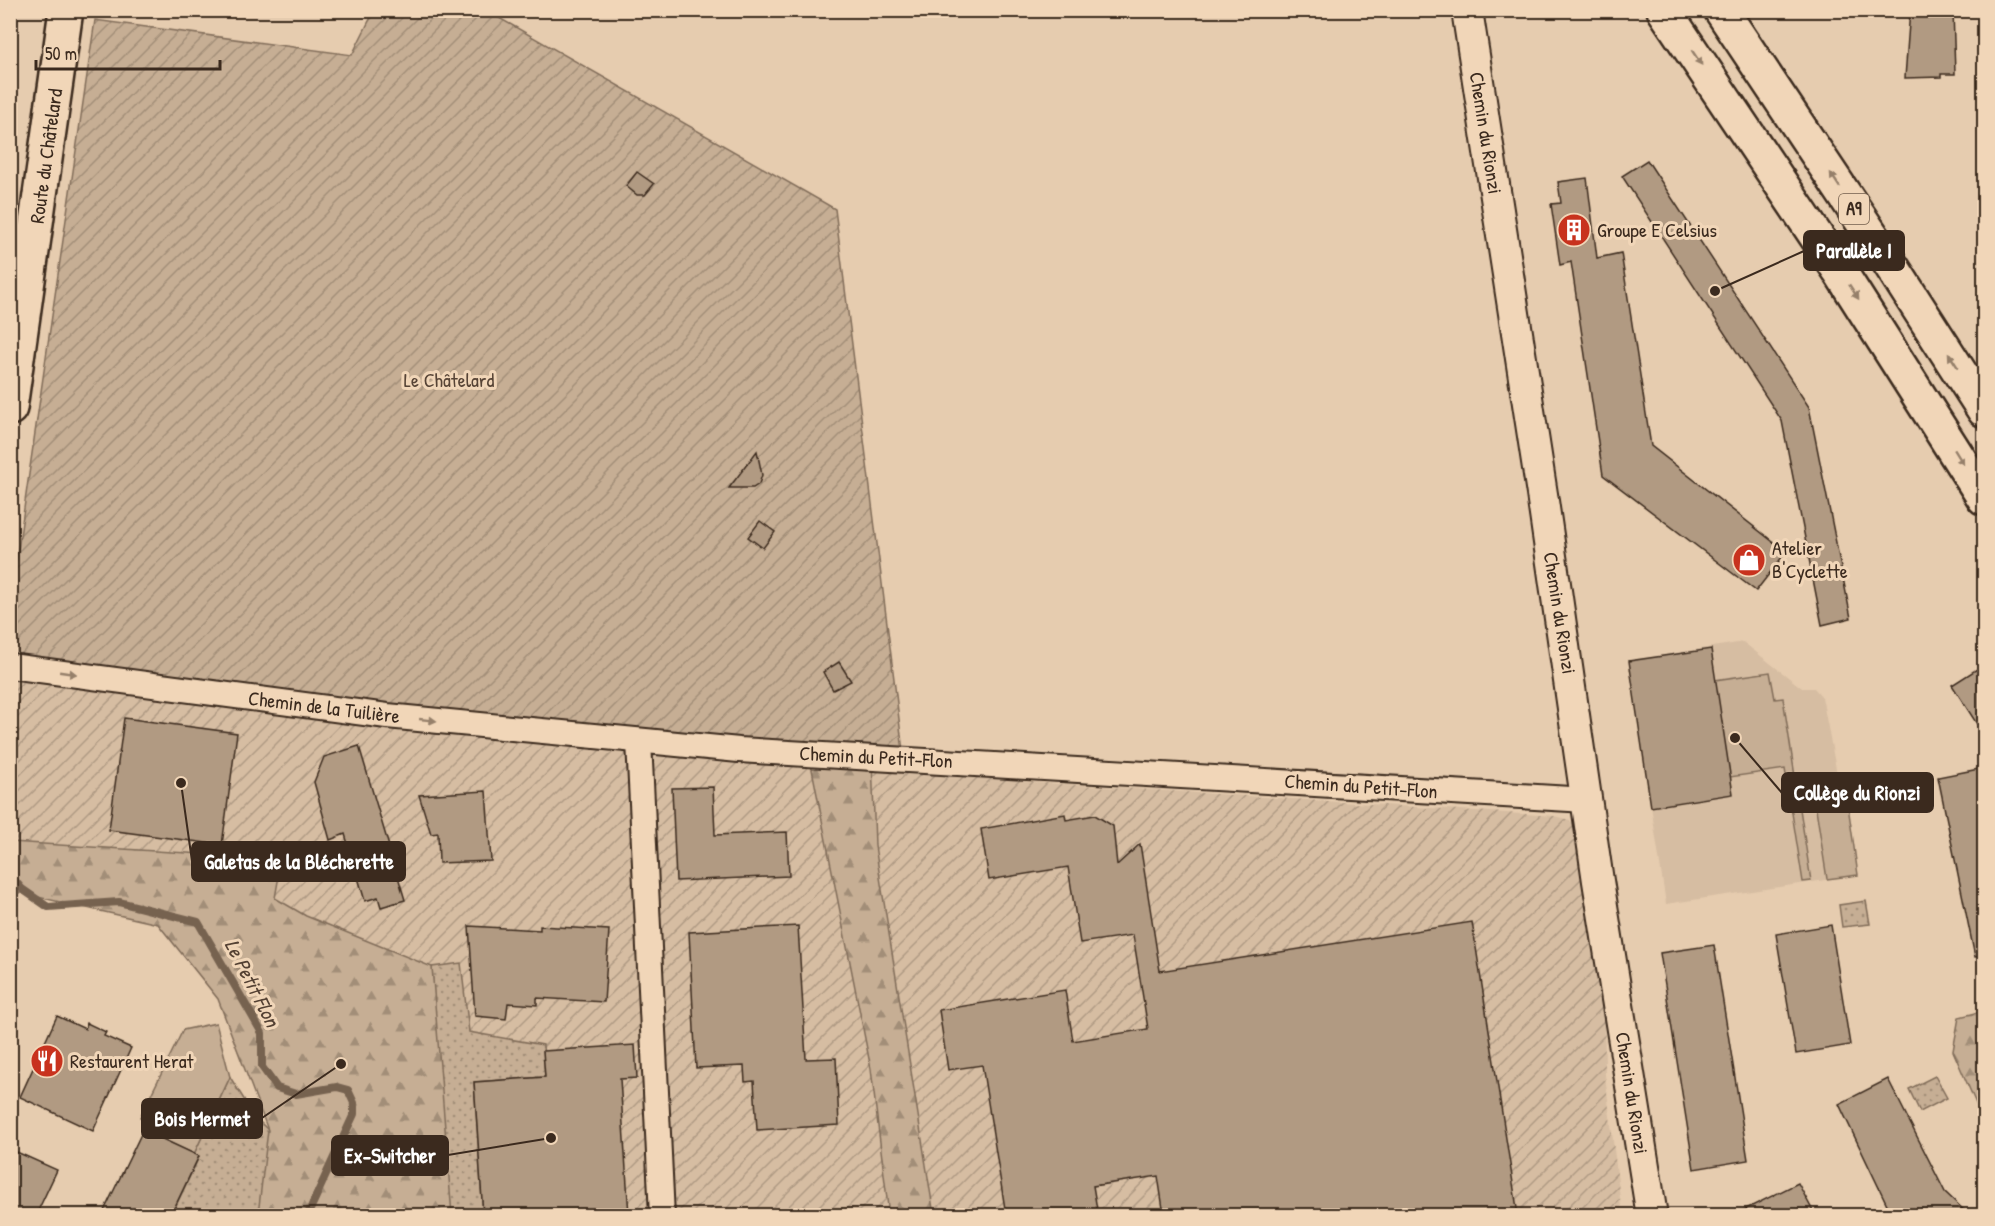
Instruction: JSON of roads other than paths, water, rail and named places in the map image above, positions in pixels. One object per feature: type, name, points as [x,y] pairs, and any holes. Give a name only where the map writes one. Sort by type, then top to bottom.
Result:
[{"type":"main road","name":"Route du Châtelard","points":[[10,408],[66,10]]},
{"type":"main road","name":"A9","points":[[1664,10],[1839,270],[1984,498]]},
{"type":"main road","name":"A9","points":[[1721,10],[1846,196],[1984,410]]},
{"type":"street","name":"Chemin du Rionzi","points":[[1467,10],[1652,1215]]},
{"type":"street","name":"Chemin de la Tuilière","points":[[10,666],[387,716],[639,741]]},
{"type":"street","name":"Chemin du Petit-Flon","points":[[639,741],[739,750],[1587,800]]},
{"type":"street","points":[[639,741],[662,1215]]},
{"type":"waterway","name":"Le Petit Flon","points":[[10,875],[22,889],[48,907],[119,902],[198,922],[262,1033],[262,1067],[277,1088],[296,1094],[337,1087],[348,1090],[354,1103],[354,1114],[307,1216]]},
{"type":"place","name":"Groupe E Celsius","points":[[1574,230]]},
{"type":"place","name":"Parallèle I","points":[[1715,291]]},
{"type":"place","name":"Atelier B'Cyclette","points":[[1749,560]]},
{"type":"place","name":"Collège du Rionzi","points":[[1735,738]]},
{"type":"place","name":"Galetas de la Blécherette","points":[[181,783]]},
{"type":"place","name":"Restaurent Herat","points":[[47,1061]]},
{"type":"place","name":"Bois Mermet","points":[[341,1064]]},
{"type":"place","name":"Ex-Switcher","points":[[551,1138]]},
{"type":"park label","name":"Le Châtelard","points":[[449,380]]}]
